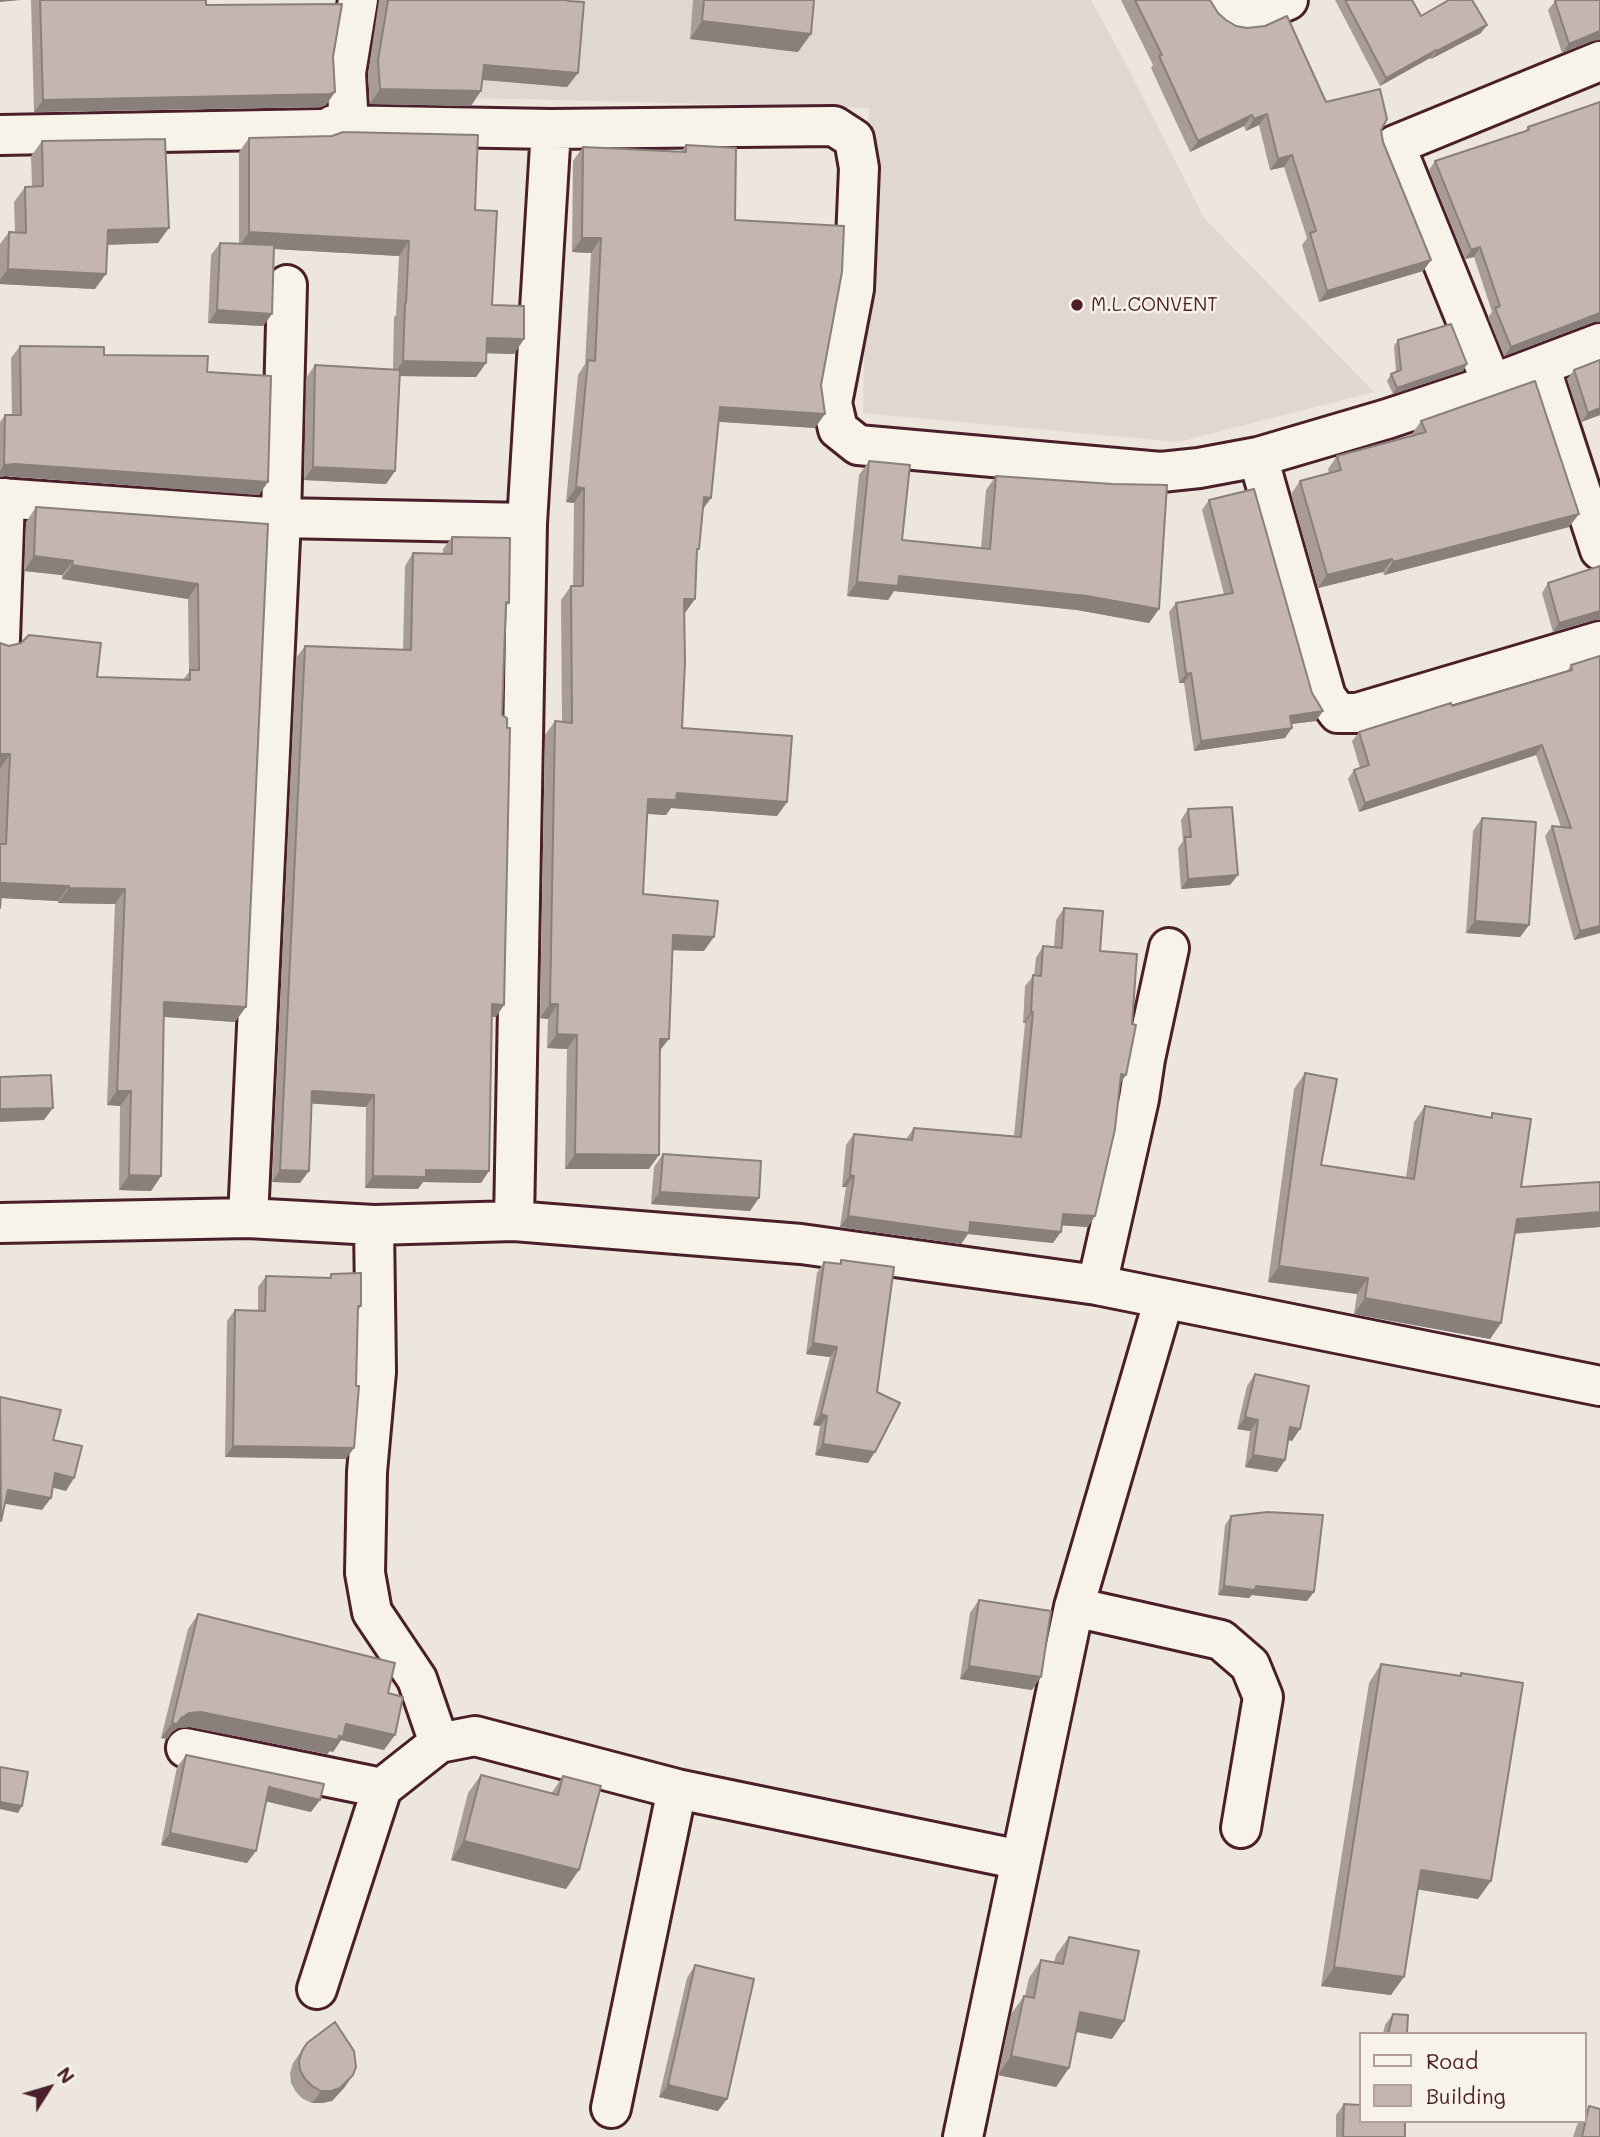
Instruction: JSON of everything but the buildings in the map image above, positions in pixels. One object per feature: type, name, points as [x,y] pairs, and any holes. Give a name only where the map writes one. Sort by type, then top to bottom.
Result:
[{"type":"street","points":[[334,127],[358,0]]},
{"type":"street","points":[[1221,0],[1229,13],[1238,18],[1249,17],[1288,0]]},
{"type":"street","points":[[1492,384],[1395,145],[1600,61]]},
{"type":"street","points":[[0,135],[334,127],[551,129],[834,126],[854,139],[859,168],[854,289],[832,403],[838,429],[858,445],[1161,472],[1199,468],[1258,457],[1387,419],[1492,384],[1600,343]]},
{"type":"street","points":[[514,1221],[527,523],[551,129]]},
{"type":"street","points":[[248,1218],[281,518],[287,285]]},
{"type":"street","points":[[1539,366],[1600,550]]},
{"type":"street","points":[[1258,457],[1326,697],[1338,713],[1357,713],[1600,640]]},
{"type":"street","points":[[0,639],[3,498],[281,518],[527,523]]},
{"type":"street","points":[[1097,1285],[1139,1099],[1169,948]]},
{"type":"street","points":[[0,1223],[248,1218],[374,1225],[514,1221],[801,1244],[1097,1285],[1600,1386]]},
{"type":"street","points":[[374,1225],[376,1372],[367,1472],[365,1573],[372,1612],[417,1679],[439,1743]]},
{"type":"street","points":[[963,2137],[1074,1607],[1164,1299]]},
{"type":"street","points":[[1074,1607],[1221,1640],[1250,1665],[1263,1697],[1241,1828]]},
{"type":"street","points":[[317,1989],[382,1788],[439,1743],[475,1736],[677,1790],[1021,1860]]},
{"type":"street","points":[[186,1748],[382,1788]]},
{"type":"street","points":[[611,2108],[677,1790]]},
{"type":"shaded area","name":"M.L.CONVENT","points":[[483,0],[1091,0],[1204,218],[1374,392],[1178,442],[863,413],[869,108],[477,98]]},
{"type":"place","name":"M.L.CONVENT","points":[[1077,305]]}]
